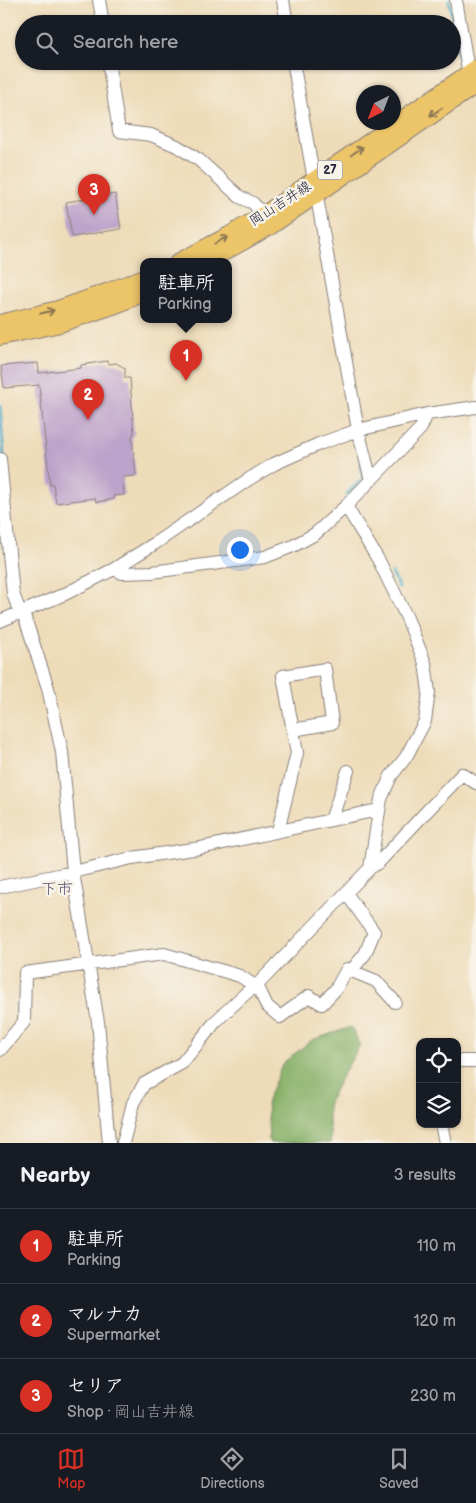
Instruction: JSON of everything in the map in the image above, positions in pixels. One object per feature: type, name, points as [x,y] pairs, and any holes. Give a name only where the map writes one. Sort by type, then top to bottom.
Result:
[{"type":"main road","name":"岡山吉井線","points":[[186,258],[263,214],[314,188],[474,82]]},
{"type":"main road","name":"岡山吉井線","points":[[214,258],[271,226],[314,188]]},
{"type":"main road","points":[[0,323],[58,309],[140,279]]},
{"type":"main road","points":[[0,337],[60,324],[140,295]]},
{"type":"street","points":[[99,0],[102,15]]},
{"type":"street","points":[[283,0],[286,15]]},
{"type":"street","points":[[456,0],[459,15]]},
{"type":"street","points":[[461,23],[474,82]]},
{"type":"street","points":[[109,70],[119,130],[151,134],[177,146],[199,160],[240,196],[254,203],[263,214]]},
{"type":"street","points":[[294,70],[358,430],[371,480]]},
{"type":"street","points":[[0,621],[65,594],[114,568],[154,544],[266,469],[319,444],[358,430],[427,414],[476,407]]},
{"type":"street","points":[[114,568],[122,573],[152,572],[265,557],[293,546],[315,534],[346,506],[421,428],[427,414]]},
{"type":"street","points":[[0,459],[13,594],[20,612],[25,618],[48,688],[62,752],[73,872],[98,1022],[109,1143]]},
{"type":"street","points":[[346,506],[379,561],[407,618],[425,663],[429,692],[425,722],[406,757],[391,776],[381,799],[370,868]]},
{"type":"street","points":[[278,831],[297,758],[283,676],[325,669],[332,723],[293,730]]},
{"type":"street","points":[[331,820],[348,771]]},
{"type":"street","points":[[123,1143],[133,1102],[144,1084],[182,1063],[216,1021],[256,985],[370,868],[379,862],[462,774],[476,783]]},
{"type":"street","points":[[0,887],[132,858],[200,848],[378,810]]},
{"type":"street","points":[[346,893],[374,932],[365,954],[351,971]]},
{"type":"street","points":[[0,1050],[24,1022],[24,973],[164,954],[240,976],[256,985],[267,1006],[280,1017],[309,996],[322,1004],[336,988],[347,970],[376,981],[395,1002]]},
{"type":"street","points":[[461,1061],[476,1061]]},
{"type":"street","points":[[442,1128],[445,1143]]},
{"type":"green space","points":[[351,1027],[360,1045],[329,1102],[330,1143],[271,1143],[269,1139],[267,1100],[283,1063],[312,1040]]},
{"type":"building","points":[[115,194],[121,229],[72,237],[66,202]]},
{"type":"building","points":[[107,361],[109,364],[116,363],[125,368],[125,378],[130,378],[134,434],[132,437],[136,476],[123,477],[124,495],[113,496],[114,499],[96,502],[95,498],[56,503],[53,484],[50,485],[39,385],[4,388],[1,366],[38,363],[39,373],[81,368],[81,365]]},
{"type":"waterway","points":[[449,0],[451,15]]},
{"type":"waterway","points":[[345,389],[351,427]]},
{"type":"waterway","points":[[0,406],[4,457]]},
{"type":"waterway","points":[[349,498],[347,494],[363,478],[361,464]]},
{"type":"waterway","points":[[392,573],[399,588]]},
{"type":"place","name":"セリア","points":[[94,215]]},
{"type":"place","name":"駐車所","points":[[186,381]]},
{"type":"place","name":"マルナカ","points":[[88,420]]},
{"type":"district","name":"下市","points":[[57,888]]}]
